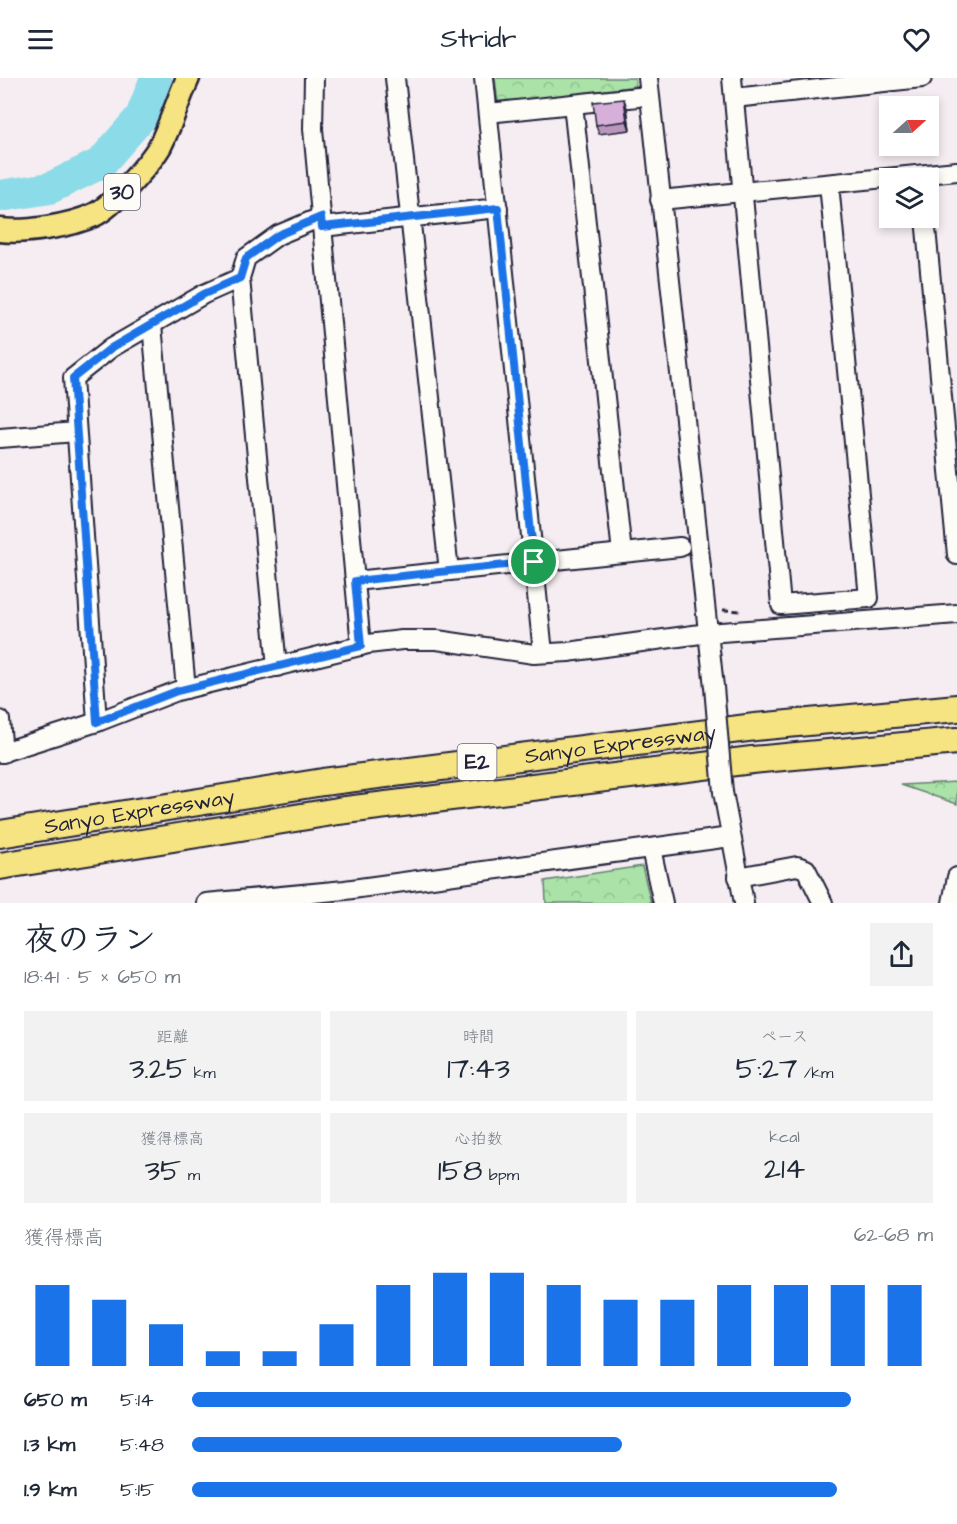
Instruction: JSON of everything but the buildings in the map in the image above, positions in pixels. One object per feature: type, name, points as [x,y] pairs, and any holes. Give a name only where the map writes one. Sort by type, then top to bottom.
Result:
[{"type":"highway","name":"Sanyo Expressway","points":[[0,834],[323,782],[755,727],[957,708]]},
{"type":"highway","name":"Sanyo Expressway","points":[[0,866],[338,811],[752,760],[957,741]]},
{"type":"main road","name":"30","points":[[0,230],[10,232],[51,227],[96,215],[130,186],[159,147],[188,78]]},
{"type":"street","points":[[314,78],[313,129],[361,646]]},
{"type":"street","points":[[395,78],[449,571]]},
{"type":"street","points":[[484,78],[543,653]]},
{"type":"street","points":[[648,78],[714,687],[723,792],[744,903]]},
{"type":"street","points":[[732,78],[781,605],[868,598],[829,184]]},
{"type":"street","points":[[734,98],[922,78]]},
{"type":"street","points":[[488,113],[638,97]]},
{"type":"street","points":[[573,104],[622,553]]},
{"type":"street","points":[[939,174],[957,171]]},
{"type":"street","points":[[660,200],[879,180]]},
{"type":"street","points":[[277,667],[240,278],[246,258],[278,235],[322,222],[410,218],[498,208]]},
{"type":"street","points":[[926,228],[957,555]]},
{"type":"street","points":[[97,722],[73,378],[111,348],[204,294],[240,278]]},
{"type":"street","points":[[152,325],[186,689]]},
{"type":"street","points":[[0,438],[76,432]]},
{"type":"street","points":[[355,581],[680,547]]},
{"type":"street","points":[[0,720],[2,753],[97,722],[186,689],[361,646],[402,640],[437,640],[534,654],[568,652],[708,633],[957,614]]},
{"type":"street","points":[[206,903],[328,897],[730,837]]},
{"type":"street","points":[[651,849],[663,903]]},
{"type":"street","points":[[738,877],[797,866],[806,869],[823,903]]},
{"type":"street","points":[[952,903],[957,878]]},
{"type":"green space","points":[[495,78],[635,78],[636,86],[498,104]]},
{"type":"green space","points":[[957,782],[957,804],[901,785]]},
{"type":"green space","points":[[642,866],[651,903],[546,903],[545,881]]},
{"type":"waterway","points":[[0,196],[50,188],[101,163],[141,117],[156,78]]},
{"type":"route","points":[[498,208],[534,562],[355,581],[361,646],[177,691],[97,722],[73,378],[111,348],[204,294],[240,278],[246,258],[278,235],[321,217],[322,227],[498,208]]}]
